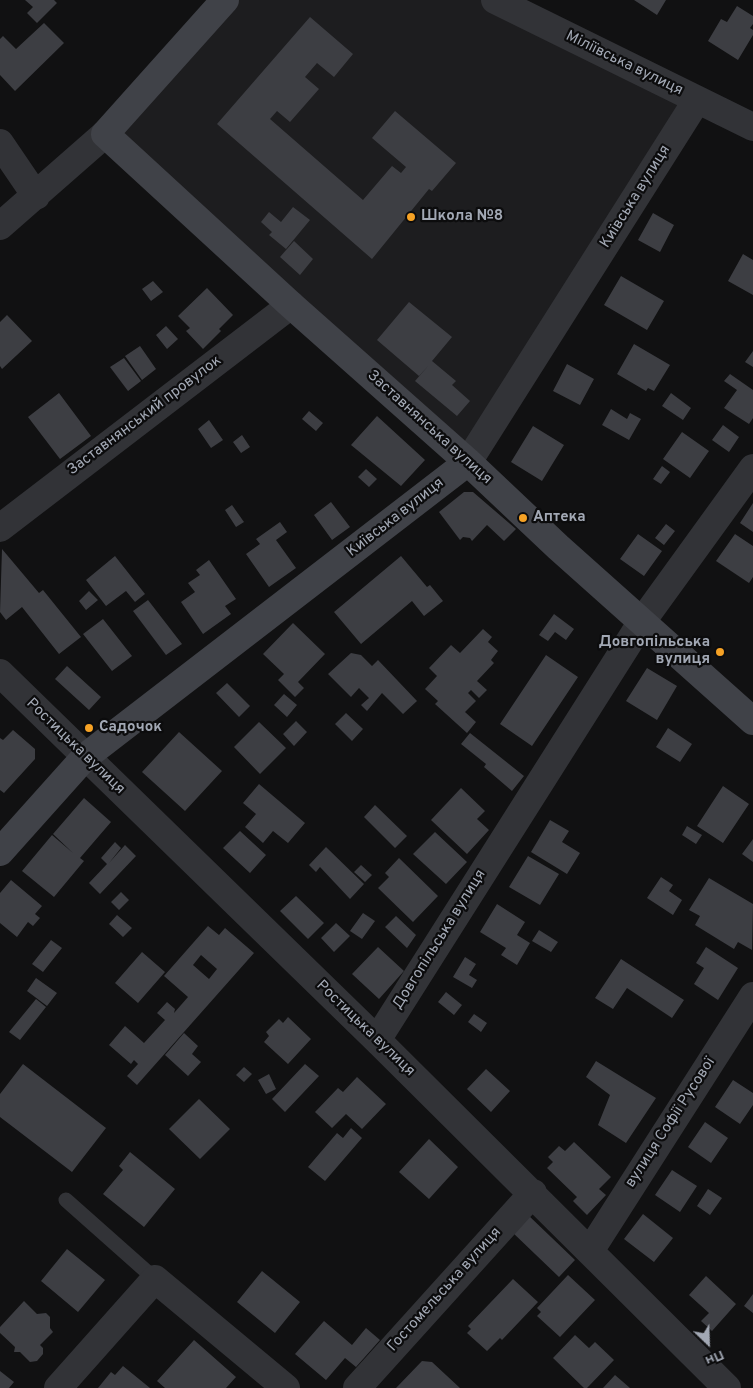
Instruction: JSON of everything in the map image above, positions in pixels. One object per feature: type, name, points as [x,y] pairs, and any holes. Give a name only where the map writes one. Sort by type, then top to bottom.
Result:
[{"type":"street","points":[[0,226],[105,134],[224,0]]},
{"type":"street","name":"Міліївська вулиця","points":[[495,0],[753,127]]},
{"type":"street","name":"Київська вулиця","points":[[0,852],[85,757],[468,462],[696,100]]},
{"type":"street","name":"Заставнянська вулиця","points":[[105,134],[291,305],[468,462],[558,547],[643,620],[753,721]]},
{"type":"street","points":[[0,143],[36,196]]},
{"type":"street","name":"Заставнянський провулок","points":[[0,528],[291,305]]},
{"type":"street","name":"Довгопільська вулиця","points":[[377,1040],[643,620],[753,468]]},
{"type":"street","name":"Ростицька вулиця","points":[[0,674],[533,1193],[727,1388]]},
{"type":"street","name":"вулиця Софії Русової","points":[[590,1251],[753,996]]},
{"type":"street","name":"Гостомельська вулиця","points":[[357,1388],[533,1193]]},
{"type":"street","points":[[58,1388],[155,1279],[286,1388]]},
{"type":"lane","points":[[66,1200],[155,1279]]},
{"type":"shaded area","name":"Школа №8","points":[[226,0],[501,0],[694,100],[467,460],[108,132]]},
{"type":"building","points":[[25,0],[54,0],[57,3],[37,23],[27,13],[33,7]]},
{"type":"building","points":[[634,0],[666,0],[657,15]]},
{"type":"building","points":[[737,6],[753,16],[753,24],[750,28],[753,30],[753,35],[738,60],[708,41],[721,19],[727,22]]},
{"type":"building","points":[[310,17],[353,54],[334,77],[317,63],[305,77],[319,89],[290,122],[277,111],[270,119],[363,200],[392,166],[401,173],[406,167],[372,138],[395,111],[456,163],[432,191],[429,189],[372,259],[217,124]]},
{"type":"building","points":[[44,23],[64,43],[15,91],[0,75],[0,39],[3,36],[16,49]]},
{"type":"building","points":[[293,207],[310,220],[286,249],[269,235],[272,232],[261,222],[269,212],[281,222]]},
{"type":"building","points":[[653,213],[674,225],[660,252],[638,240]]},
{"type":"building","points":[[294,241],[313,259],[300,275],[280,257]]},
{"type":"building","points":[[743,254],[753,260],[753,295],[728,281]]},
{"type":"building","points":[[621,276],[664,301],[647,330],[604,305]]},
{"type":"building","points":[[153,281],[163,292],[151,301],[142,289]]},
{"type":"building","points":[[207,288],[233,315],[219,329],[221,331],[203,349],[186,331],[190,328],[178,316]]},
{"type":"building","points":[[409,302],[452,337],[432,361],[456,381],[452,385],[470,401],[457,416],[415,381],[429,365],[419,376],[377,340]]},
{"type":"building","points":[[7,315],[32,341],[2,369],[0,366],[0,322]]},
{"type":"building","points":[[166,326],[178,339],[167,349],[156,335]]},
{"type":"building","points":[[634,344],[670,365],[654,391],[648,388],[646,391],[617,374]]},
{"type":"building","points":[[140,346],[156,369],[142,380],[125,356]]},
{"type":"building","points":[[753,351],[753,367],[745,362]]},
{"type":"building","points":[[124,358],[141,381],[128,391],[110,367]]},
{"type":"building","points":[[567,364],[594,379],[580,405],[553,391]]},
{"type":"building","points":[[730,374],[753,390],[753,418],[749,424],[724,408],[737,390],[724,381]]},
{"type":"building","points":[[59,393],[91,436],[60,459],[28,417]]},
{"type":"building","points":[[671,393],[691,408],[683,420],[662,406]]},
{"type":"building","points":[[611,409],[627,419],[630,413],[641,419],[629,440],[602,425]]},
{"type":"building","points":[[309,411],[323,423],[316,431],[302,419]]},
{"type":"building","points":[[377,416],[425,460],[401,486],[351,445]]},
{"type":"building","points":[[209,420],[223,440],[211,448],[198,429]]},
{"type":"building","points":[[723,425],[739,437],[729,452],[712,440]]},
{"type":"building","points":[[533,426],[564,445],[542,481],[511,462]]},
{"type":"building","points":[[682,432],[709,451],[690,478],[663,459]]},
{"type":"building","points":[[242,435],[250,447],[241,453],[233,442]]},
{"type":"building","points":[[662,466],[670,472],[661,484],[653,479]]},
{"type":"building","points":[[366,469],[377,479],[369,487],[358,477]]},
{"type":"building","points":[[464,492],[473,492],[516,529],[504,541],[487,525],[472,541],[470,538],[463,537],[460,540],[439,512]]},
{"type":"building","points":[[331,502],[350,527],[332,540],[314,515]]},
{"type":"building","points":[[753,503],[753,532],[740,523]]},
{"type":"building","points":[[232,505],[244,522],[236,527],[225,510]]},
{"type":"building","points":[[280,522],[287,532],[276,540],[296,568],[269,587],[246,554],[260,544],[256,539]]},
{"type":"building","points":[[666,524],[675,531],[664,545],[655,538]]},
{"type":"building","points":[[638,534],[662,551],[644,576],[620,559]]},
{"type":"building","points":[[735,534],[753,546],[753,577],[749,583],[716,561]]},
{"type":"building","points":[[2,549],[39,593],[43,590],[81,637],[59,654],[22,607],[6,620],[0,612]]},
{"type":"building","points":[[115,556],[145,594],[135,602],[126,591],[106,606],[86,580]]},
{"type":"building","points":[[401,556],[427,587],[430,585],[443,601],[424,616],[412,601],[361,644],[334,612]]},
{"type":"building","points":[[209,560],[236,599],[225,606],[231,614],[203,634],[181,602],[195,592],[188,583],[200,575],[196,570]]},
{"type":"building","points":[[89,591],[98,600],[86,610],[79,601]]},
{"type":"building","points":[[148,600],[182,644],[166,655],[133,611]]},
{"type":"building","points":[[554,614],[574,629],[566,640],[555,632],[548,641],[539,635]]},
{"type":"building","points":[[103,619],[132,656],[112,671],[83,634]]},
{"type":"building","points":[[293,623],[325,654],[298,682],[304,688],[295,697],[278,680],[284,674],[263,654]]},
{"type":"building","points":[[483,629],[492,637],[488,642],[498,651],[491,660],[494,663],[477,681],[487,690],[479,698],[471,690],[468,693],[476,701],[465,712],[476,722],[467,733],[435,704],[438,701],[425,689],[437,676],[429,668],[451,645],[460,653]]},
{"type":"building","points":[[351,653],[361,655],[372,666],[378,660],[417,701],[403,714],[382,693],[367,711],[361,705],[369,698],[359,688],[351,697],[328,674]]},
{"type":"building","points":[[546,655],[578,677],[532,746],[500,724]]},
{"type":"building","points":[[67,666],[101,697],[89,710],[55,679]]},
{"type":"building","points":[[647,668],[677,686],[657,720],[626,701]]},
{"type":"building","points":[[227,683],[250,706],[239,717],[216,693]]},
{"type":"building","points":[[284,694],[297,705],[287,717],[274,705]]},
{"type":"building","points":[[346,713],[363,729],[352,741],[335,724]]},
{"type":"building","points":[[296,721],[307,732],[294,746],[283,734]]},
{"type":"building","points":[[259,722],[286,748],[260,774],[234,747]]},
{"type":"building","points":[[668,728],[692,744],[680,762],[656,747]]},
{"type":"building","points":[[13,730],[35,749],[35,759],[4,793],[0,790],[0,738],[3,740]]},
{"type":"building","points":[[179,732],[222,771],[185,811],[142,772]]},
{"type":"building","points":[[470,733],[524,776],[512,791],[484,767],[486,764],[461,744]]},
{"type":"building","points":[[259,784],[305,823],[288,843],[273,831],[263,843],[245,827],[256,814],[243,803]]},
{"type":"building","points":[[723,786],[749,804],[723,843],[697,826]]},
{"type":"building","points":[[461,788],[485,811],[477,819],[489,830],[467,854],[431,820]]},
{"type":"building","points":[[84,798],[111,822],[80,858],[84,861],[54,897],[22,871],[52,835],[73,853],[53,834]]},
{"type":"building","points":[[375,805],[407,836],[395,848],[364,817]]},
{"type":"building","points":[[550,820],[569,831],[562,842],[580,853],[567,874],[531,852]]},
{"type":"building","points":[[687,826],[702,835],[696,844],[682,835]]},
{"type":"building","points":[[240,831],[266,855],[250,873],[223,848]]},
{"type":"building","points":[[435,832],[467,862],[446,884],[413,854]]},
{"type":"building","points":[[753,839],[753,862],[742,854]]},
{"type":"building","points":[[115,842],[121,848],[109,863],[125,845],[136,856],[100,894],[89,883],[107,864],[101,858]]},
{"type":"building","points":[[326,847],[364,884],[350,899],[320,867],[316,872],[309,865]]},
{"type":"building","points":[[528,856],[559,874],[540,905],[509,887]]},
{"type":"building","points":[[399,858],[438,896],[413,922],[378,888],[389,877],[385,873]]},
{"type":"building","points":[[361,865],[372,875],[365,882],[354,872]]},
{"type":"building","points":[[661,877],[673,885],[669,891],[682,900],[673,915],[647,898]]},
{"type":"building","points":[[709,878],[753,904],[752,950],[738,942],[734,949],[695,925],[700,916],[689,910]]},
{"type":"building","points":[[11,880],[42,906],[35,914],[40,918],[33,926],[28,922],[17,937],[0,923],[0,893]]},
{"type":"building","points":[[121,892],[129,900],[119,910],[111,902]]},
{"type":"building","points":[[296,896],[324,923],[308,939],[280,911]]},
{"type":"building","points":[[497,904],[525,922],[517,935],[530,943],[517,965],[501,955],[506,948],[480,932]]},
{"type":"building","points":[[363,913],[375,921],[362,939],[350,931]]},
{"type":"building","points":[[117,915],[132,928],[123,937],[109,924]]},
{"type":"building","points":[[396,916],[416,935],[407,948],[385,927]]},
{"type":"building","points":[[336,923],[350,936],[334,952],[321,938]]},
{"type":"building","points":[[208,926],[219,935],[225,928],[254,953],[137,1085],[127,1076],[138,1064],[134,1060],[131,1064],[109,1045],[125,1026],[144,1043],[165,1020],[157,1013],[167,1002],[175,1009],[174,1013],[188,997],[164,976]],"holes":[[[201,955],[217,969],[209,979],[193,965]]]},
{"type":"building","points":[[539,930],[558,942],[551,952],[532,941]]},
{"type":"building","points":[[51,940],[62,948],[43,972],[32,964]]},
{"type":"building","points":[[378,947],[404,971],[379,999],[352,974]]},
{"type":"building","points":[[706,947],[738,968],[718,1000],[694,984],[704,968],[696,963]]},
{"type":"building","points":[[142,952],[165,972],[138,1003],[115,983]]},
{"type":"building","points":[[465,957],[476,964],[469,975],[477,980],[472,988],[453,977]]},
{"type":"building","points":[[621,959],[684,1000],[672,1018],[627,988],[613,1009],[595,998]]},
{"type":"building","points":[[36,978],[57,993],[47,1006],[27,991]]},
{"type":"building","points":[[446,992],[462,1005],[454,1015],[438,1002]]},
{"type":"building","points":[[36,999],[46,1007],[20,1040],[9,1032]]},
{"type":"building","points":[[474,1014],[487,1023],[481,1032],[468,1022]]},
{"type":"building","points":[[288,1017],[311,1039],[288,1064],[264,1042],[269,1036],[266,1032],[279,1019],[283,1023]]},
{"type":"building","points":[[184,1033],[198,1046],[192,1054],[201,1062],[188,1076],[165,1055]]},
{"type":"building","points":[[596,1061],[656,1098],[626,1143],[598,1125],[610,1095],[586,1077]]},
{"type":"building","points":[[23,1064],[106,1128],[72,1172],[0,1117],[0,1094]]},
{"type":"building","points":[[305,1064],[319,1076],[285,1112],[272,1099]]},
{"type":"building","points":[[244,1067],[252,1074],[244,1082],[236,1075]]},
{"type":"building","points":[[486,1069],[510,1091],[491,1112],[467,1089]]},
{"type":"building","points":[[269,1074],[276,1089],[266,1094],[258,1080]]},
{"type":"building","points":[[357,1077],[386,1104],[362,1129],[346,1114],[332,1128],[315,1112],[338,1088],[343,1092]]},
{"type":"building","points":[[733,1080],[753,1093],[753,1105],[740,1124],[715,1107]]},
{"type":"building","points":[[199,1099],[230,1129],[200,1159],[169,1129]]},
{"type":"building","points":[[705,1122],[728,1138],[711,1163],[688,1147]]},
{"type":"building","points":[[351,1128],[362,1138],[325,1181],[308,1167],[337,1133],[343,1138]]},
{"type":"building","points":[[429,1139],[458,1167],[429,1199],[399,1172]]},
{"type":"building","points":[[574,1142],[611,1177],[599,1189],[606,1195],[587,1215],[573,1201],[577,1197],[547,1168],[553,1162],[548,1157],[559,1146],[565,1151]]},
{"type":"building","points":[[130,1152],[175,1189],[144,1227],[103,1194],[123,1170],[119,1166]]},
{"type":"building","points":[[672,1170],[697,1186],[680,1212],[655,1195]]},
{"type":"building","points":[[708,1189],[722,1198],[710,1215],[697,1206]]},
{"type":"building","points":[[527,1214],[575,1260],[559,1277],[511,1231]]},
{"type":"building","points":[[643,1214],[673,1238],[654,1262],[624,1239]]},
{"type":"building","points":[[67,1249],[105,1280],[78,1312],[41,1281]]},
{"type":"building","points":[[262,1271],[300,1302],[275,1333],[237,1302]]},
{"type":"building","points":[[568,1275],[595,1300],[560,1337],[537,1316],[541,1312],[537,1308]]},
{"type":"building","points":[[706,1276],[736,1304],[712,1331],[701,1321],[709,1313],[689,1295]]},
{"type":"building","points":[[513,1279],[538,1302],[502,1340],[500,1338],[487,1351],[467,1333],[471,1329],[468,1326]]},
{"type":"building","points":[[753,1294],[753,1313],[744,1306]]},
{"type":"building","points":[[24,1301],[37,1314],[46,1313],[50,1317],[50,1328],[53,1332],[40,1345],[43,1348],[43,1354],[37,1361],[30,1362],[20,1352],[14,1352],[15,1347],[0,1333],[0,1327]]},
{"type":"building","points":[[324,1321],[352,1345],[366,1328],[380,1340],[356,1367],[345,1358],[326,1380],[295,1354]]},
{"type":"building","points":[[575,1335],[589,1348],[595,1342],[614,1360],[587,1388],[584,1388],[553,1358]]},
{"type":"building","points":[[194,1340],[236,1377],[226,1388],[165,1388],[157,1381]]},
{"type":"building","points":[[422,1361],[432,1362],[460,1388],[396,1388]]},
{"type":"building","points":[[123,1366],[150,1388],[98,1388],[111,1372],[115,1375]]},
{"type":"building","points":[[0,1371],[14,1382],[9,1388],[0,1388]]},
{"type":"building","points":[[615,1375],[630,1388],[603,1388]]},
{"type":"place","name":"Школа №8","points":[[411,217]]},
{"type":"place","name":"Аптека","points":[[523,518]]},
{"type":"place","name":"Довгопільська вулиця","points":[[720,652]]},
{"type":"place","name":"Садочок","points":[[89,728]]}]
